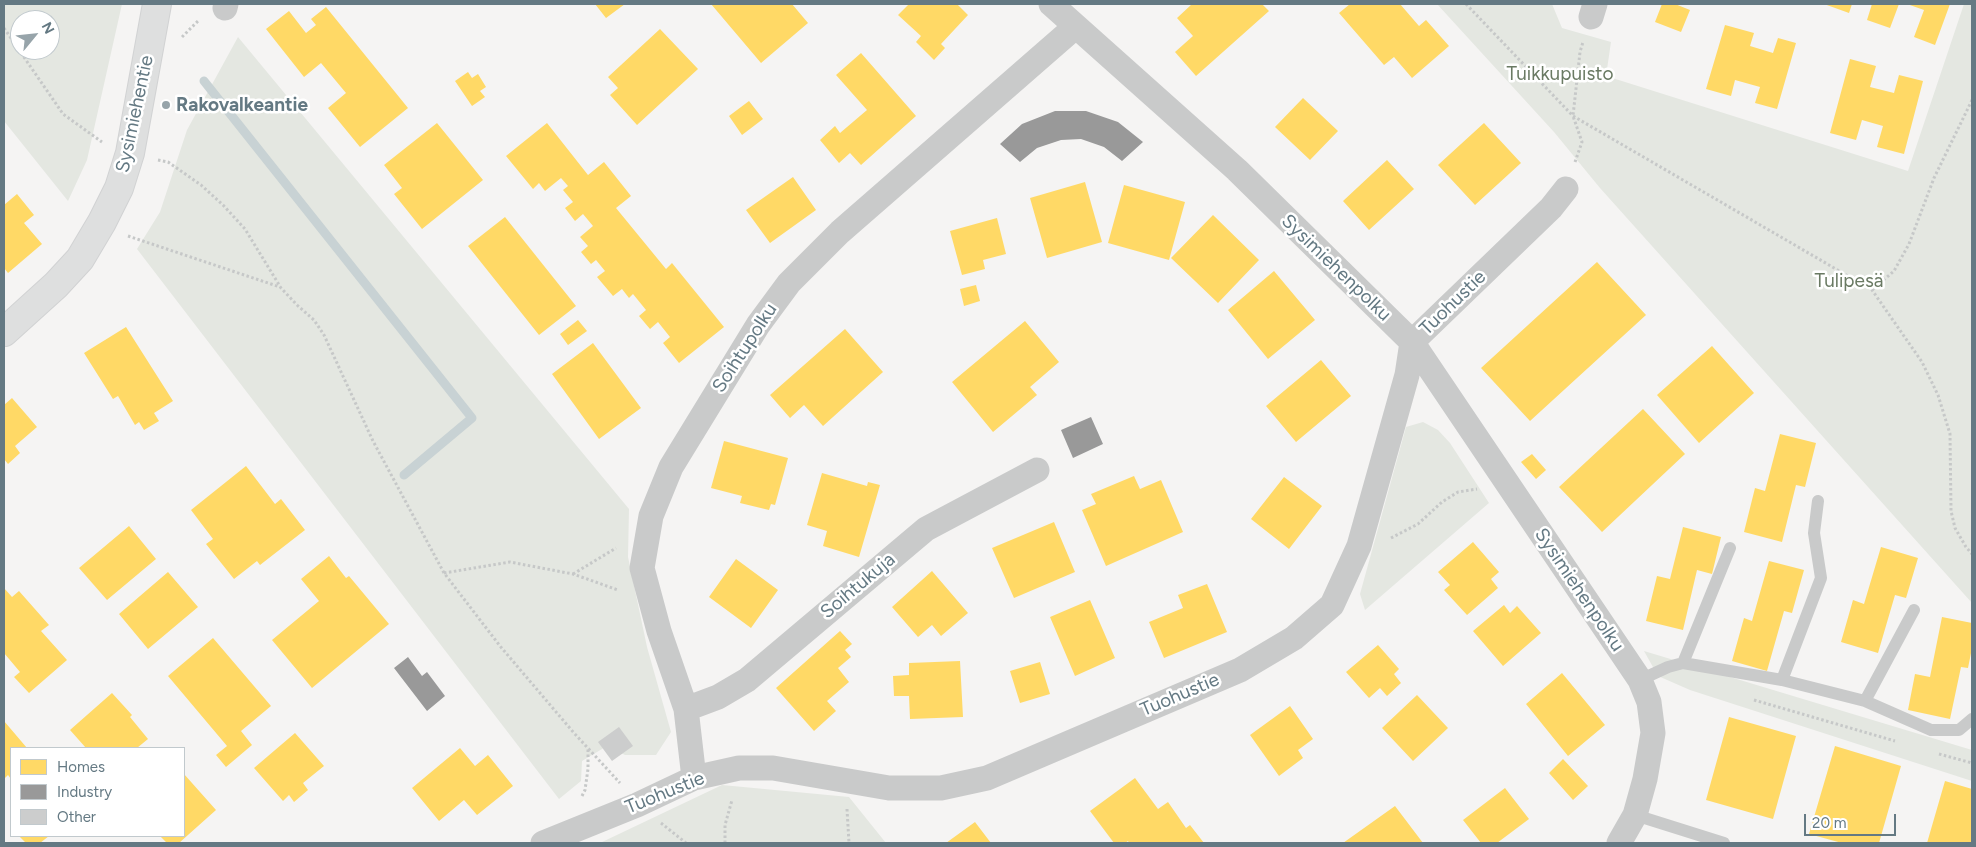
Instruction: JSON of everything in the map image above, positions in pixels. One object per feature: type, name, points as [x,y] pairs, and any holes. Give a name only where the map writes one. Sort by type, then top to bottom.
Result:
[{"type":"street","name":"Sysimiehentie","points":[[4,332],[56,285],[80,259],[119,188],[130,153],[157,4]]},
{"type":"street","name":"Sysimiehenpolku","points":[[1051,4],[1237,170],[1412,342],[1640,680],[1649,702],[1652,733],[1645,779],[1635,815],[1619,843]]},
{"type":"street","name":"Soihtupolku","points":[[694,778],[686,709],[659,631],[642,568],[651,516],[671,468],[758,325],[789,283],[840,232],[1075,27]]},
{"type":"street","name":"Tuohustie","points":[[543,843],[637,805],[694,778],[739,768],[773,768],[889,788],[941,788],[987,778],[1240,670],[1294,638],[1332,606],[1359,546],[1407,375],[1412,342],[1552,208],[1566,188]]},
{"type":"street","name":"Soihtukuja","points":[[686,709],[718,697],[747,680],[926,530],[1037,470]]},
{"type":"lane","points":[[1782,680],[1821,578],[1814,534],[1818,501]]},
{"type":"lane","points":[[1683,663],[1730,548]]},
{"type":"lane","points":[[1865,701],[1914,610]]},
{"type":"lane","points":[[1640,680],[1668,667],[1683,663],[1782,680],[1865,701],[1931,730],[1959,730],[1972,719]]},
{"type":"lane","points":[[1635,815],[1724,843]]},
{"type":"path","points":[[1466,4],[1573,116],[1872,290],[1922,362],[1938,395],[1950,434],[1951,511],[1955,528],[1972,554]]},
{"type":"path","points":[[1566,188],[1582,142],[1573,116],[1580,52],[1593,10]]},
{"type":"path","points":[[4,28],[63,114],[108,146]]},
{"type":"path","points":[[1872,290],[1894,271],[1909,244],[1934,178],[1972,100]]},
{"type":"path","points":[[168,162],[201,184],[234,217],[245,229],[281,288],[314,320],[324,335],[373,441],[444,573],[500,646],[637,805],[686,843]]},
{"type":"path","points":[[127,236],[281,288]]},
{"type":"path","points":[[1359,546],[1387,540],[1418,524],[1442,502],[1458,492],[1482,488]]},
{"type":"path","points":[[573,574],[648,529]]},
{"type":"path","points":[[444,573],[510,562],[573,574],[651,602]]},
{"type":"path","points":[[1772,705],[1896,741]]},
{"type":"path","points":[[579,803],[585,790],[588,747]]},
{"type":"path","points":[[1934,752],[1972,763]]},
{"type":"path","points":[[725,843],[725,825],[739,768]]},
{"type":"green space","points":[[4,4],[122,4],[87,160],[68,201],[4,121]]},
{"type":"green space","name":"Tulipesä","points":[[1437,4],[1552,4],[1562,28],[1611,42],[1606,76],[1908,171],[1964,4],[1972,4],[1972,603],[1600,188],[1554,132]]},
{"type":"green space","points":[[238,37],[629,509],[628,557],[647,647],[671,732],[656,755],[625,755],[607,746],[582,761],[581,781],[559,799],[137,249],[160,212],[187,130]]},
{"type":"green space","points":[[1423,422],[1438,430],[1450,443],[1489,503],[1365,610],[1360,594],[1406,427]]},
{"type":"green space","points":[[1644,651],[1972,750],[1972,781],[1690,690],[1658,676]]},
{"type":"green space","points":[[722,785],[849,797],[886,843],[600,843]]},
{"type":"building: Homes","points":[[595,4],[625,4],[606,18]]},
{"type":"building: Homes","points":[[711,4],[792,4],[808,23],[761,63]]},
{"type":"building: Homes","points":[[909,4],[957,4],[968,15],[941,44],[945,48],[934,60],[916,42],[921,36],[898,15]]},
{"type":"building: Homes","points":[[1192,4],[1262,4],[1269,11],[1196,76],[1175,52],[1193,36],[1177,18]]},
{"type":"building: Homes","points":[[1350,4],[1400,4],[1419,26],[1426,20],[1449,46],[1412,78],[1394,57],[1384,65],[1339,13]]},
{"type":"building: Homes","points":[[1662,4],[1675,4],[1690,10],[1681,32],[1655,22]]},
{"type":"building: Homes","points":[[1824,4],[1852,4],[1849,13]]},
{"type":"building: Homes","points":[[1872,4],[1899,4],[1890,28],[1867,20]]},
{"type":"building: Homes","points":[[1907,4],[1950,4],[1935,45],[1914,37],[1924,10]]},
{"type":"building: Homes","points":[[326,7],[408,108],[360,147],[328,108],[346,93],[321,63],[304,77],[266,29],[289,11],[306,33],[316,25],[311,19]]},
{"type":"building: Homes","points":[[1725,25],[1754,33],[1750,46],[1773,53],[1778,38],[1796,43],[1777,109],[1755,103],[1760,87],[1735,80],[1731,96],[1706,89]]},
{"type":"building: Homes","points":[[660,29],[698,69],[637,125],[610,95],[618,88],[608,77]]},
{"type":"building: Homes","points":[[861,53],[916,116],[861,165],[850,153],[839,163],[820,140],[835,126],[840,133],[867,110],[836,75]]},
{"type":"building: Homes","points":[[1850,59],[1876,66],[1870,87],[1894,93],[1899,75],[1923,81],[1904,154],[1877,147],[1883,126],[1862,120],[1856,140],[1830,133]]},
{"type":"building: Homes","points":[[468,72],[472,78],[478,74],[486,87],[480,91],[485,97],[472,106],[455,81]]},
{"type":"building: Homes","points":[[1303,98],[1338,131],[1310,160],[1275,127]]},
{"type":"building: Homes","points":[[749,101],[763,119],[742,135],[729,116]]},
{"type":"building: Homes","points":[[437,123],[483,180],[422,229],[394,194],[402,188],[384,165]]},
{"type":"building: Homes","points":[[547,123],[588,175],[604,162],[631,196],[616,208],[666,269],[672,263],[724,327],[679,363],[663,343],[670,337],[658,322],[650,329],[639,316],[646,310],[633,294],[629,298],[622,289],[613,296],[597,277],[605,271],[596,260],[591,264],[581,252],[588,246],[580,237],[593,226],[583,214],[575,221],[565,208],[573,202],[563,190],[568,186],[561,178],[545,191],[539,183],[533,189],[506,156]]},
{"type":"building: Homes","points":[[1484,123],[1521,163],[1475,205],[1438,165]]},
{"type":"building: Homes","points":[[1387,160],[1414,189],[1369,230],[1343,201]]},
{"type":"building: Homes","points":[[793,177],[816,210],[770,243],[746,210]]},
{"type":"building: Homes","points":[[1085,182],[1102,242],[1047,258],[1030,198]]},
{"type":"building: Homes","points":[[1124,185],[1185,202],[1169,260],[1108,243]]},
{"type":"building: Homes","points":[[17,194],[34,215],[24,223],[42,244],[8,273],[4,268],[4,205]]},
{"type":"building: Homes","points":[[1213,215],[1259,260],[1218,303],[1171,258]]},
{"type":"building: Homes","points":[[505,217],[576,306],[539,335],[468,246]]},
{"type":"building: Homes","points":[[997,218],[1006,254],[983,260],[985,269],[962,275],[950,231]]},
{"type":"building: Homes","points":[[1597,262],[1646,315],[1530,421],[1481,368]]},
{"type":"building: Homes","points":[[1274,271],[1315,320],[1268,359],[1228,310]]},
{"type":"building: Homes","points":[[976,285],[980,301],[964,306],[960,289]]},
{"type":"building: Homes","points":[[578,320],[587,331],[568,345],[560,334]]},
{"type":"building: Homes","points":[[1025,321],[1059,362],[1030,387],[1037,395],[993,432],[952,382]]},
{"type":"building: Homes","points":[[126,327],[173,401],[154,413],[159,421],[144,430],[139,422],[135,425],[118,396],[113,399],[84,353]]},
{"type":"building: Homes","points":[[845,329],[883,372],[823,426],[804,405],[790,418],[770,395]]},
{"type":"building: Homes","points":[[593,343],[641,408],[599,439],[552,374]]},
{"type":"building: Homes","points":[[1712,346],[1754,393],[1699,443],[1657,395]]},
{"type":"building: Homes","points":[[1321,360],[1351,396],[1296,442],[1266,406]]},
{"type":"building: Homes","points":[[12,398],[37,427],[15,446],[20,453],[8,464],[4,459],[4,405]]},
{"type":"building: Homes","points":[[1643,409],[1685,454],[1602,532],[1559,487]]},
{"type":"building: Homes","points":[[1780,434],[1816,443],[1805,487],[1796,485],[1782,542],[1744,532],[1755,488],[1765,491]]},
{"type":"building: Homes","points":[[724,441],[788,458],[775,505],[771,504],[769,510],[740,503],[742,496],[711,488]]},
{"type":"building: Homes","points":[[1532,454],[1546,470],[1536,479],[1521,462]]},
{"type":"building: Homes","points":[[246,466],[275,504],[281,499],[305,530],[260,565],[257,561],[234,579],[206,544],[213,539],[191,510]]},
{"type":"building: Homes","points":[[822,473],[867,486],[868,482],[880,485],[859,557],[823,546],[827,531],[807,525]]},
{"type":"building: Homes","points":[[1134,476],[1140,489],[1161,480],[1183,532],[1106,566],[1082,510],[1096,504],[1091,494]]},
{"type":"building: Homes","points":[[1284,477],[1322,506],[1289,549],[1251,519]]},
{"type":"building: Homes","points":[[1054,522],[1075,572],[1014,598],[992,548]]},
{"type":"building: Homes","points":[[129,526],[156,559],[107,600],[79,568]]},
{"type":"building: Homes","points":[[1683,527],[1721,537],[1712,574],[1697,570],[1683,630],[1646,621],[1657,576],[1670,579]]},
{"type":"building: Homes","points":[[1473,542],[1499,572],[1491,579],[1498,588],[1467,615],[1444,590],[1450,585],[1438,572]]},
{"type":"building: Homes","points":[[1881,547],[1918,558],[1906,598],[1895,595],[1878,653],[1841,642],[1853,600],[1864,604]]},
{"type":"building: Homes","points":[[329,556],[346,578],[349,576],[389,624],[312,688],[272,640],[319,601],[301,579]]},
{"type":"building: Homes","points":[[736,559],[778,590],[751,628],[709,597]]},
{"type":"building: Homes","points":[[1769,561],[1804,570],[1792,613],[1784,611],[1767,671],[1732,661],[1744,618],[1752,621]]},
{"type":"building: Homes","points":[[932,571],[968,613],[941,636],[932,625],[918,637],[892,607]]},
{"type":"building: Homes","points":[[168,572],[198,607],[148,649],[119,614]]},
{"type":"building: Homes","points":[[1207,584],[1227,632],[1164,658],[1149,622],[1183,608],[1178,595]]},
{"type":"building: Homes","points":[[4,588],[12,597],[19,591],[49,625],[41,631],[67,660],[29,693],[14,677],[20,672],[4,653]]},
{"type":"building: Homes","points":[[1090,600],[1115,658],[1075,676],[1050,617]]},
{"type":"building: Homes","points":[[1504,605],[1510,613],[1517,606],[1541,633],[1503,666],[1473,631]]},
{"type":"building: Homes","points":[[1942,617],[1972,623],[1972,648],[1968,668],[1961,667],[1950,719],[1908,710],[1915,674],[1930,677]]},
{"type":"building: Homes","points":[[840,631],[852,644],[845,650],[851,657],[838,668],[849,682],[827,701],[836,711],[814,731],[776,688]]},
{"type":"building: Homes","points":[[213,638],[271,706],[241,731],[252,745],[226,767],[216,755],[227,746],[168,676]]},
{"type":"building: Homes","points":[[1378,645],[1399,669],[1394,674],[1401,683],[1387,696],[1380,688],[1369,698],[1346,672]]},
{"type":"building: Homes","points":[[960,661],[963,717],[910,719],[909,696],[894,696],[893,676],[909,675],[909,663]]},
{"type":"building: Homes","points":[[1040,662],[1050,694],[1020,703],[1010,671]]},
{"type":"building: Homes","points":[[1562,673],[1605,725],[1568,756],[1526,704]]},
{"type":"building: Homes","points":[[112,693],[132,715],[130,717],[148,739],[138,747],[85,747],[70,730]]},
{"type":"building: Homes","points":[[1417,695],[1448,728],[1413,761],[1382,728]]},
{"type":"building: Homes","points":[[1290,706],[1313,739],[1298,750],[1303,758],[1279,776],[1250,735]]},
{"type":"building: Homes","points":[[1729,717],[1796,736],[1773,819],[1706,800]]},
{"type":"building: Homes","points":[[4,721],[26,747],[10,747],[10,778],[8,775],[4,779]]},
{"type":"building: Homes","points":[[295,733],[324,766],[303,783],[308,790],[294,802],[289,795],[283,801],[254,768]]},
{"type":"building: Homes","points":[[1835,746],[1901,766],[1879,843],[1842,843],[1809,834]]},
{"type":"building: Homes","points":[[460,748],[475,766],[488,755],[513,786],[477,815],[464,800],[439,821],[412,788]]},
{"type":"building: Homes","points":[[1563,759],[1588,786],[1573,800],[1549,773]]},
{"type":"building: Homes","points":[[185,775],[216,810],[179,843],[167,843],[161,837],[185,837]]},
{"type":"building: Homes","points":[[1135,778],[1158,809],[1168,802],[1186,828],[1190,825],[1204,843],[1129,843],[1128,841],[1125,843],[1114,843],[1090,811]]},
{"type":"building: Homes","points":[[1945,781],[1972,789],[1972,843],[1927,843]]},
{"type":"building: Homes","points":[[1505,788],[1529,819],[1497,843],[1481,843],[1463,820]]},
{"type":"building: Homes","points":[[1395,806],[1423,843],[1343,843]]},
{"type":"building: Homes","points":[[975,822],[991,843],[946,843]]},
{"type":"building: Homes","points":[[20,837],[48,837],[40,843],[26,843]]},
{"type":"building: Industry","points":[[1055,111],[1086,111],[1118,122],[1143,142],[1122,161],[1104,147],[1081,139],[1061,140],[1037,148],[1020,162],[1000,144],[1022,124]]},
{"type":"building: Industry","points":[[1091,417],[1103,444],[1073,458],[1061,430]]},
{"type":"building: Industry","points":[[408,657],[422,676],[427,672],[445,696],[427,711],[394,668]]},
{"type":"building: Other","points":[[619,727],[633,746],[612,761],[598,742]]},
{"type":"waterway","points":[[204,81],[472,418],[404,475]]},
{"type":"place","name":"Rakovalkeantie","points":[[166,105]]},
{"type":"park label","name":"Tuikkupuisto","points":[[1560,74]]}]
